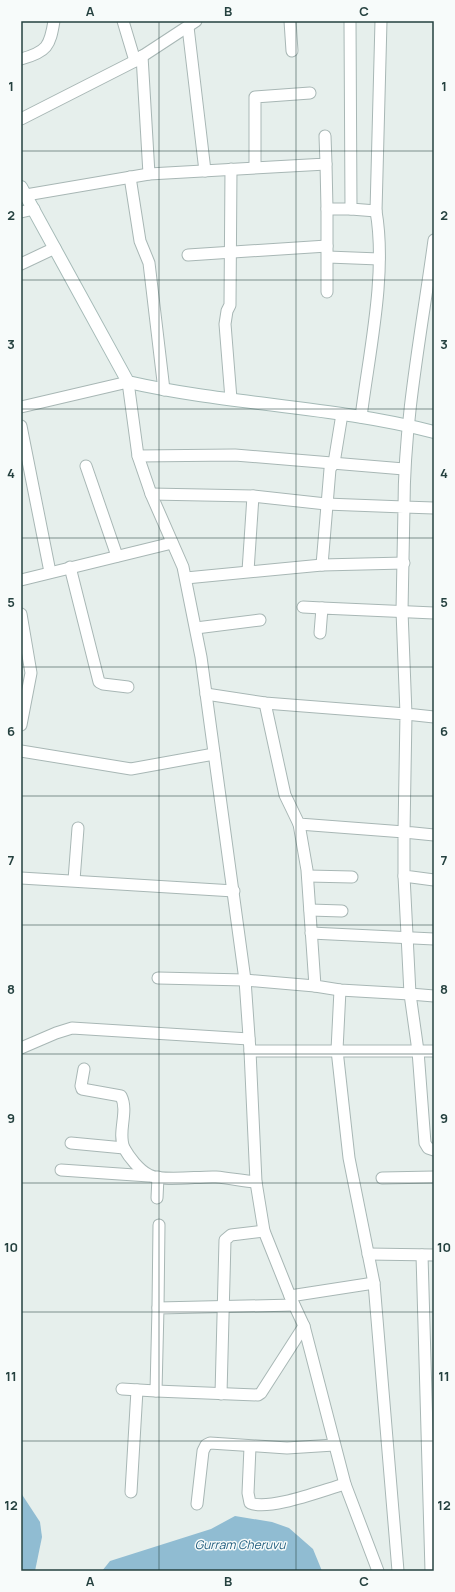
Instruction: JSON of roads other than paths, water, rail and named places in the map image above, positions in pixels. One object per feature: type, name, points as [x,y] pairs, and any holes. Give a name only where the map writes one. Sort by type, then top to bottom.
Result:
[{"type":"street","points":[[21,59],[44,49],[51,41],[54,21]]},
{"type":"street","points":[[123,21],[138,58],[149,174]]},
{"type":"street","points":[[290,21],[292,51]]},
{"type":"street","points":[[350,21],[351,209]]},
{"type":"street","points":[[361,417],[379,281],[379,227],[376,211],[381,21]]},
{"type":"street","points":[[21,119],[138,58],[192,24],[205,171]]},
{"type":"street","points":[[255,166],[255,97],[310,93]]},
{"type":"street","points":[[325,136],[328,252],[327,292]]},
{"type":"street","points":[[326,164],[255,166],[205,171],[149,174],[23,191],[128,382],[138,456],[151,494],[183,566],[196,628],[206,694],[245,980],[250,1045],[256,1182],[264,1231],[292,1301],[304,1326],[345,1484],[378,1571]]},
{"type":"street","points":[[231,169],[230,305],[225,324],[232,399]]},
{"type":"street","points":[[130,177],[140,241],[148,263],[164,390]]},
{"type":"street","points":[[21,212],[34,209]]},
{"type":"street","points":[[327,209],[376,211]]},
{"type":"street","points":[[434,240],[408,425],[404,469],[404,564],[402,611],[406,714],[404,876],[410,994],[418,1051],[425,1143],[428,1148],[434,1150]]},
{"type":"street","points":[[21,264],[55,248]]},
{"type":"street","points":[[188,255],[328,252],[379,259]]},
{"type":"street","points":[[21,407],[128,382],[164,390],[361,417],[408,425],[434,432]]},
{"type":"street","points":[[322,565],[330,469],[334,463],[342,414]]},
{"type":"street","points":[[21,426],[50,572]]},
{"type":"street","points":[[138,456],[235,455],[404,469]]},
{"type":"street","points":[[86,466],[117,556]]},
{"type":"street","points":[[151,494],[253,496],[326,504],[434,508]]},
{"type":"street","points":[[248,571],[253,496]]},
{"type":"street","points":[[21,580],[172,542]]},
{"type":"street","points":[[186,578],[322,565],[404,564]]},
{"type":"street","points":[[70,567],[99,682],[103,684],[128,687]]},
{"type":"street","points":[[303,607],[434,613]]},
{"type":"street","points":[[320,633],[322,608]]},
{"type":"street","points":[[21,614],[31,673],[21,725]]},
{"type":"street","points":[[196,628],[260,620]]},
{"type":"street","points":[[206,694],[265,703],[434,717]]},
{"type":"street","points":[[265,703],[285,795],[299,824],[308,876],[315,986]]},
{"type":"street","points":[[21,751],[131,769],[214,754]]},
{"type":"street","points":[[299,824],[434,835]]},
{"type":"street","points":[[74,880],[78,828]]},
{"type":"street","points":[[308,876],[352,877]]},
{"type":"street","points":[[404,876],[434,880]]},
{"type":"street","points":[[21,878],[74,880],[234,891]]},
{"type":"street","points":[[310,910],[342,911]]},
{"type":"street","points":[[311,933],[434,939]]},
{"type":"street","points":[[158,978],[245,980],[315,986],[340,990],[434,996]]},
{"type":"street","points":[[340,990],[337,1050],[349,1158],[374,1283],[398,1571]]},
{"type":"street","points":[[21,1048],[72,1028],[250,1045],[337,1050],[434,1051]]},
{"type":"street","points":[[84,1069],[82,1089],[121,1096],[124,1104],[122,1139],[124,1148],[138,1168],[154,1176]]},
{"type":"street","points":[[71,1143],[124,1148]]},
{"type":"street","points":[[61,1170],[154,1176],[216,1177],[256,1182]]},
{"type":"street","points":[[154,1176],[158,1198]]},
{"type":"street","points":[[382,1178],[434,1177]]},
{"type":"street","points":[[156,1391],[159,1225]]},
{"type":"street","points":[[221,1394],[225,1240],[231,1235],[264,1231]]},
{"type":"street","points":[[368,1254],[434,1255]]},
{"type":"street","points":[[422,1255],[431,1571]]},
{"type":"street","points":[[158,1308],[223,1307],[292,1301],[374,1283]]},
{"type":"street","points":[[122,1389],[258,1395],[261,1393],[304,1326]]},
{"type":"street","points":[[131,1492],[137,1390]]},
{"type":"street","points":[[197,1504],[203,1450],[206,1445],[215,1443],[287,1448],[334,1445]]},
{"type":"street","points":[[250,1446],[248,1493],[250,1503],[255,1505],[276,1504],[345,1484]]},
{"type":"water","points":[[21,1493],[40,1522],[42,1537],[35,1571],[21,1571]]},
{"type":"water","name":"Gurram Cheruvu","points":[[235,1516],[272,1522],[289,1528],[313,1549],[322,1571],[102,1571],[110,1561],[211,1529]]}]
